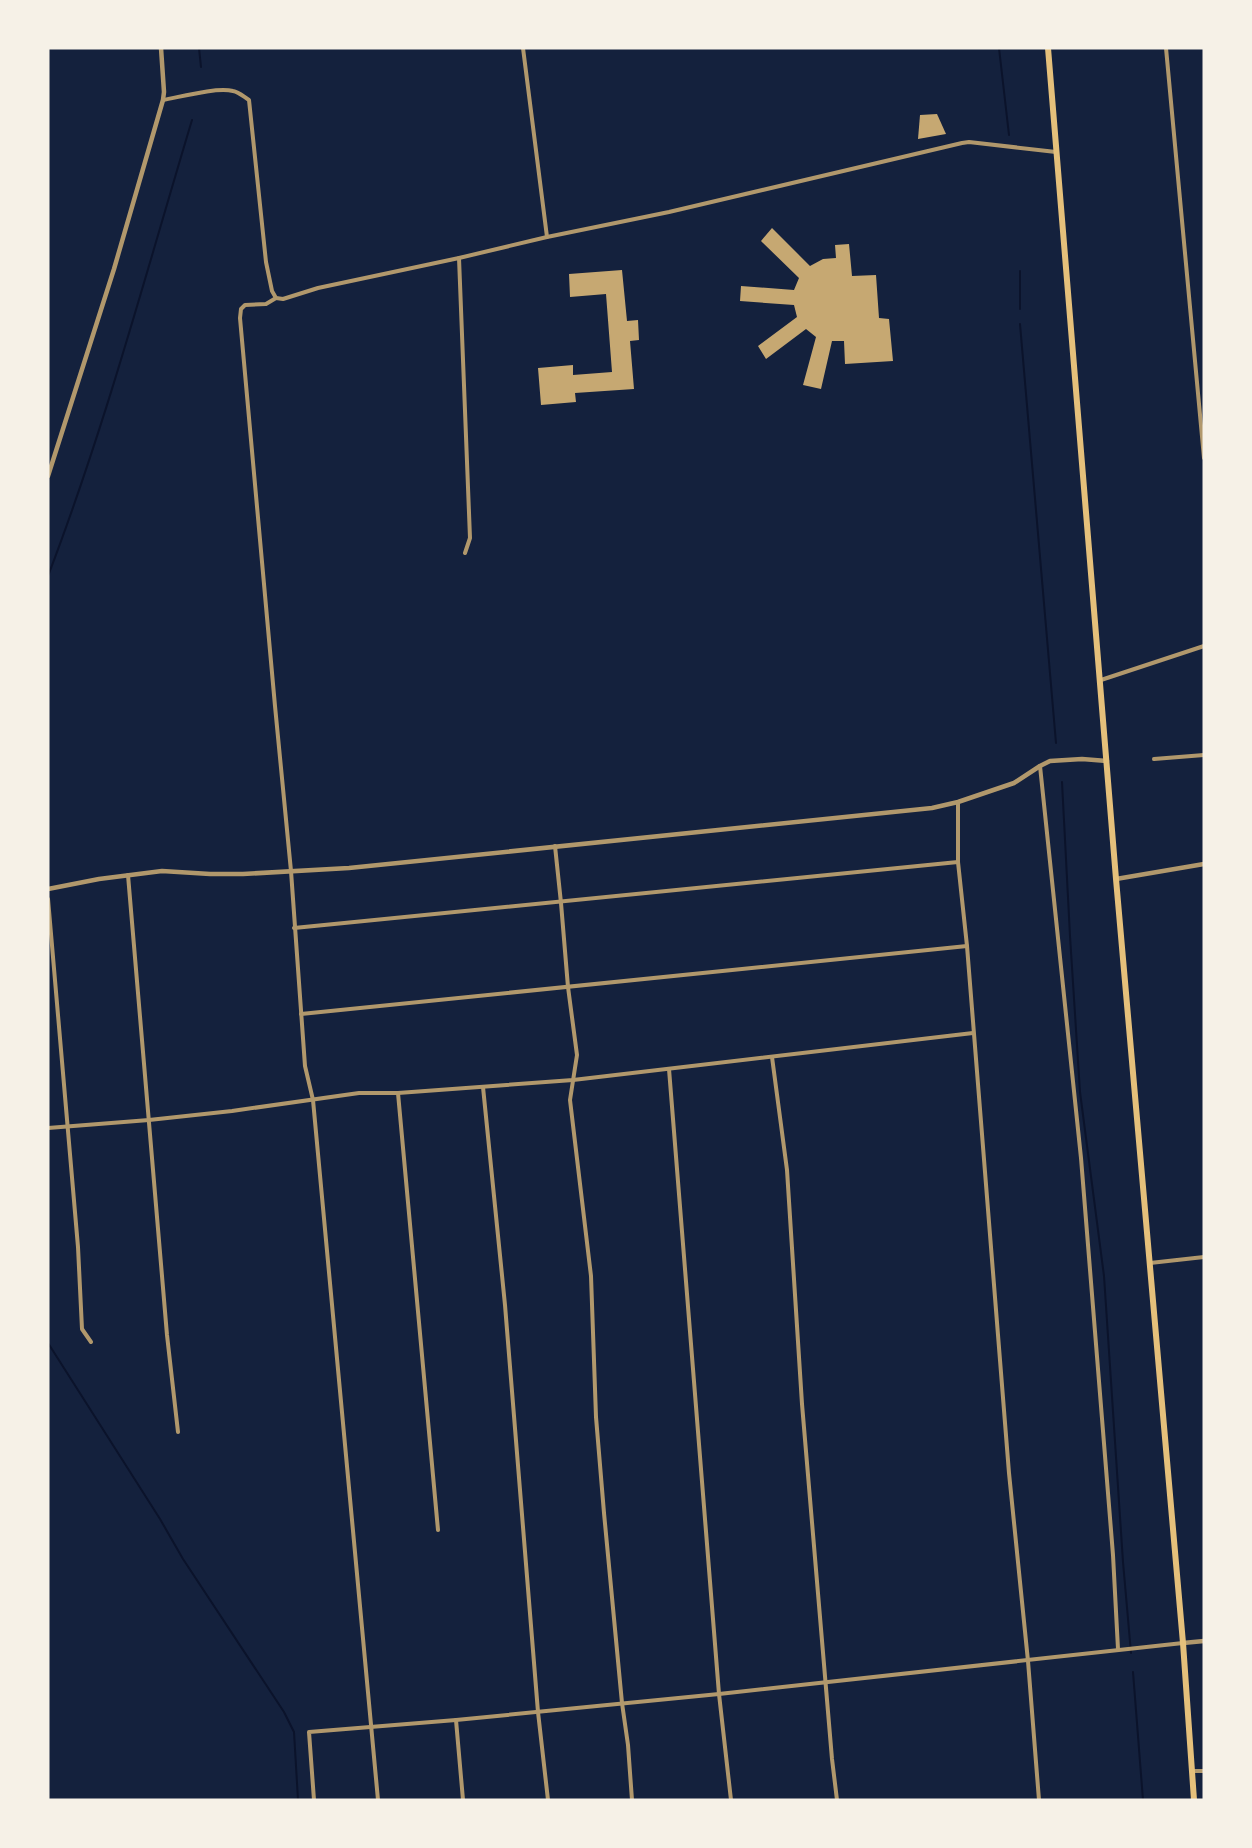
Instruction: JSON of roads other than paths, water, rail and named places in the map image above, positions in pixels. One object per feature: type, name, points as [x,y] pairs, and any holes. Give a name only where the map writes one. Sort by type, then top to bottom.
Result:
[{"type":"main road","points":[[1048,48],[1116,879],[1184,1643],[1194,1800]]},
{"type":"street","points":[[48,476],[114,269],[163,100],[161,48]]},
{"type":"street","points":[[523,48],[547,237]]},
{"type":"street","points":[[1166,48],[1204,458]]},
{"type":"street","points":[[163,100],[216,90],[231,90],[249,100],[266,262],[272,291],[276,298]]},
{"type":"street","points":[[378,1800],[314,1100],[305,1066],[291,871],[241,309],[245,306],[266,304],[276,298],[318,288],[669,212],[969,142],[1056,152]]},
{"type":"street","points":[[459,258],[470,538],[465,553]]},
{"type":"street","points":[[1101,680],[1204,646]]},
{"type":"street","points":[[1154,759],[1204,755]]},
{"type":"street","points":[[48,889],[128,875],[162,872],[210,874],[349,868],[932,808],[958,802],[1014,783],[1050,761],[1082,759],[1107,761]]},
{"type":"street","points":[[1040,766],[1081,1158],[1121,1649]]},
{"type":"street","points":[[958,802],[958,862],[1039,1800]]},
{"type":"street","points":[[555,846],[568,987],[577,1055],[570,1100],[591,1276],[597,1428],[632,1800]]},
{"type":"street","points":[[294,928],[958,862]]},
{"type":"street","points":[[1116,879],[1204,864]]},
{"type":"street","points":[[128,875],[167,1335],[178,1432]]},
{"type":"street","points":[[48,899],[78,1247],[82,1329],[91,1342]]},
{"type":"street","points":[[301,1014],[967,946]]},
{"type":"street","points":[[48,1128],[148,1120],[359,1093],[398,1093],[573,1080],[973,1033]]},
{"type":"street","points":[[772,1057],[787,1170],[802,1404],[837,1800]]},
{"type":"street","points":[[669,1069],[719,1694],[731,1800]]},
{"type":"street","points":[[483,1087],[505,1305],[538,1712],[548,1800]]},
{"type":"street","points":[[398,1093],[438,1530]]},
{"type":"street","points":[[1149,1263],[1204,1257]]},
{"type":"street","points":[[314,1800],[309,1732],[719,1694],[1204,1641]]},
{"type":"street","points":[[456,1720],[463,1800]]},
{"type":"street","points":[[1192,1772],[1204,1771]]},
{"type":"waterway","points":[[199,48],[201,67]]},
{"type":"waterway","points":[[999,48],[1009,135]]},
{"type":"waterway","points":[[48,576],[106,407],[192,120]]},
{"type":"waterway","points":[[1020,271],[1020,309]]},
{"type":"waterway","points":[[1020,324],[1056,743]]},
{"type":"waterway","points":[[1062,782],[1080,1092],[1104,1276],[1131,1653]]},
{"type":"waterway","points":[[48,1343],[183,1559],[284,1712],[294,1732],[298,1800]]},
{"type":"waterway","points":[[1133,1672],[1143,1800]]}]
